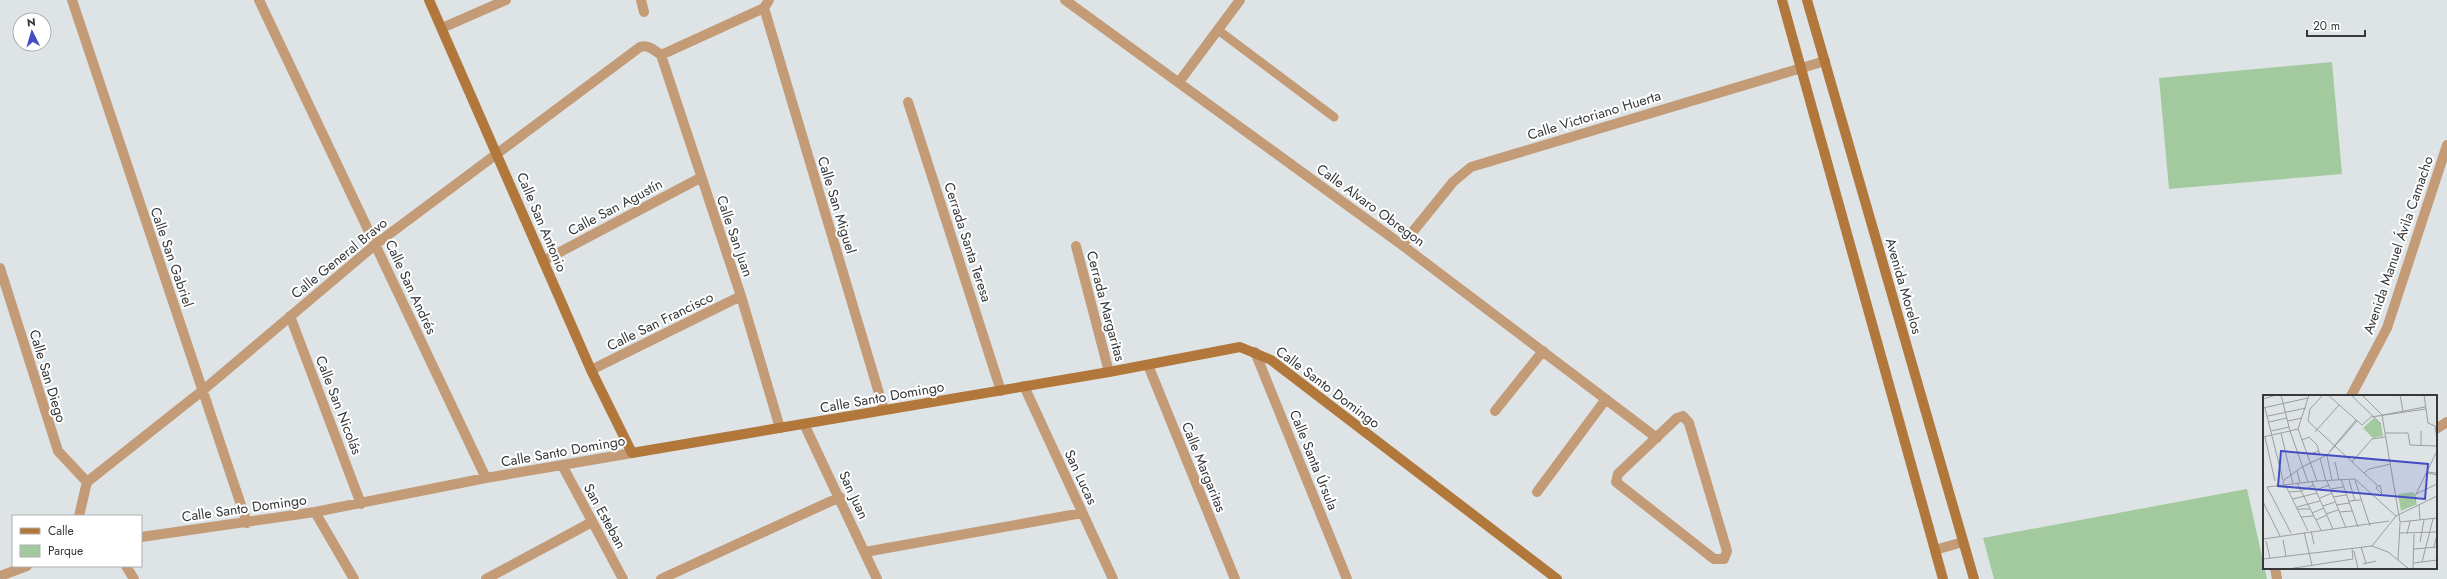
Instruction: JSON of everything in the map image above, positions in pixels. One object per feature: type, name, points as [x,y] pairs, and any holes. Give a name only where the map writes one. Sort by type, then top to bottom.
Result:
[{"type":"main road","name":"Calle San Antonio","points":[[429,0],[498,152],[543,261],[591,370],[632,453]]},
{"type":"main road","points":[[1782,0],[1943,579]]},
{"type":"main road","name":"Avenida Morelos","points":[[1807,0],[1974,579]]},
{"type":"main road","name":"Calle Santo Domingo","points":[[632,453],[1001,391],[1240,347],[1271,360],[1557,579]]},
{"type":"street","name":"Calle San Gabriel","points":[[72,0],[247,523]]},
{"type":"street","name":"Calle San Andrés","points":[[259,0],[486,478]]},
{"type":"street","points":[[442,28],[506,0]]},
{"type":"street","points":[[640,0],[644,12]]},
{"type":"street","name":"Calle Alvaro Obregon","points":[[1065,0],[1402,245],[1657,438]]},
{"type":"street","points":[[1179,82],[1240,0]]},
{"type":"street","points":[[661,55],[766,4]]},
{"type":"street","name":"Calle San Miguel","points":[[766,4],[884,410]]},
{"type":"street","name":"Calle General Bravo","points":[[87,482],[202,391],[376,244],[498,152],[645,45],[661,55]]},
{"type":"street","name":"Calle San Juan","points":[[661,55],[700,178],[741,296],[780,428]]},
{"type":"street","name":"Calle Victoriano Huerta","points":[[1402,245],[1453,182],[1470,167],[1825,61]]},
{"type":"street","name":"Cerrada Santa Teresa","points":[[908,102],[1001,391]]},
{"type":"street","name":"Avenida Manuel Ávila Camacho","points":[[2352,395],[2387,328],[2446,150]]},
{"type":"street","name":"Calle San Agustín","points":[[543,261],[700,178]]},
{"type":"street","name":"Cerrada Margaritas","points":[[1076,246],[1109,372]]},
{"type":"street","name":"Calle San Diego","points":[[0,268],[58,452],[87,482]]},
{"type":"street","name":"Calle San Francisco","points":[[591,370],[741,296]]},
{"type":"street","name":"Calle San Nicolás","points":[[290,316],[361,504]]},
{"type":"street","points":[[1495,411],[1543,351]]},
{"type":"street","name":"Calle Santa Úrsula","points":[[1255,352],[1347,579]]},
{"type":"street","name":"Calle Margaritas","points":[[1148,365],[1234,579]]},
{"type":"street","name":"San Lucas","points":[[1024,386],[1113,579]]},
{"type":"street","points":[[1537,492],[1606,399]]},
{"type":"street","points":[[1683,416],[1689,423],[1727,551],[1724,558],[1714,559],[1616,482],[1618,474],[1657,438],[1677,418],[1683,416]]},
{"type":"street","points":[[2437,428],[2447,422]]},
{"type":"street","name":"San Juan","points":[[804,424],[877,579]]},
{"type":"street","name":"Calle Santo Domingo","points":[[142,537],[247,523],[315,512],[486,478],[632,453]]},
{"type":"street","name":"San Esteban","points":[[562,465],[623,579]]},
{"type":"street","points":[[79,515],[87,482]]},
{"type":"street","points":[[661,579],[840,498]]},
{"type":"street","points":[[315,512],[354,579]]},
{"type":"street","points":[[865,552],[1082,513]]},
{"type":"street","points":[[486,579],[592,522]]},
{"type":"street","points":[[1935,550],[1963,542]]},
{"type":"street","points":[[0,576],[24,567]]},
{"type":"street","points":[[127,567],[134,579]]},
{"type":"street","points":[[2275,569],[2277,579]]},
{"type":"lane","points":[[1218,30],[1334,117]]},
{"type":"green space","points":[[2332,62],[2342,174],[2169,189],[2159,78]]},
{"type":"green space","points":[[2247,489],[2263,561],[2263,569],[2265,569],[2267,579],[1994,579],[1983,538]]}]
